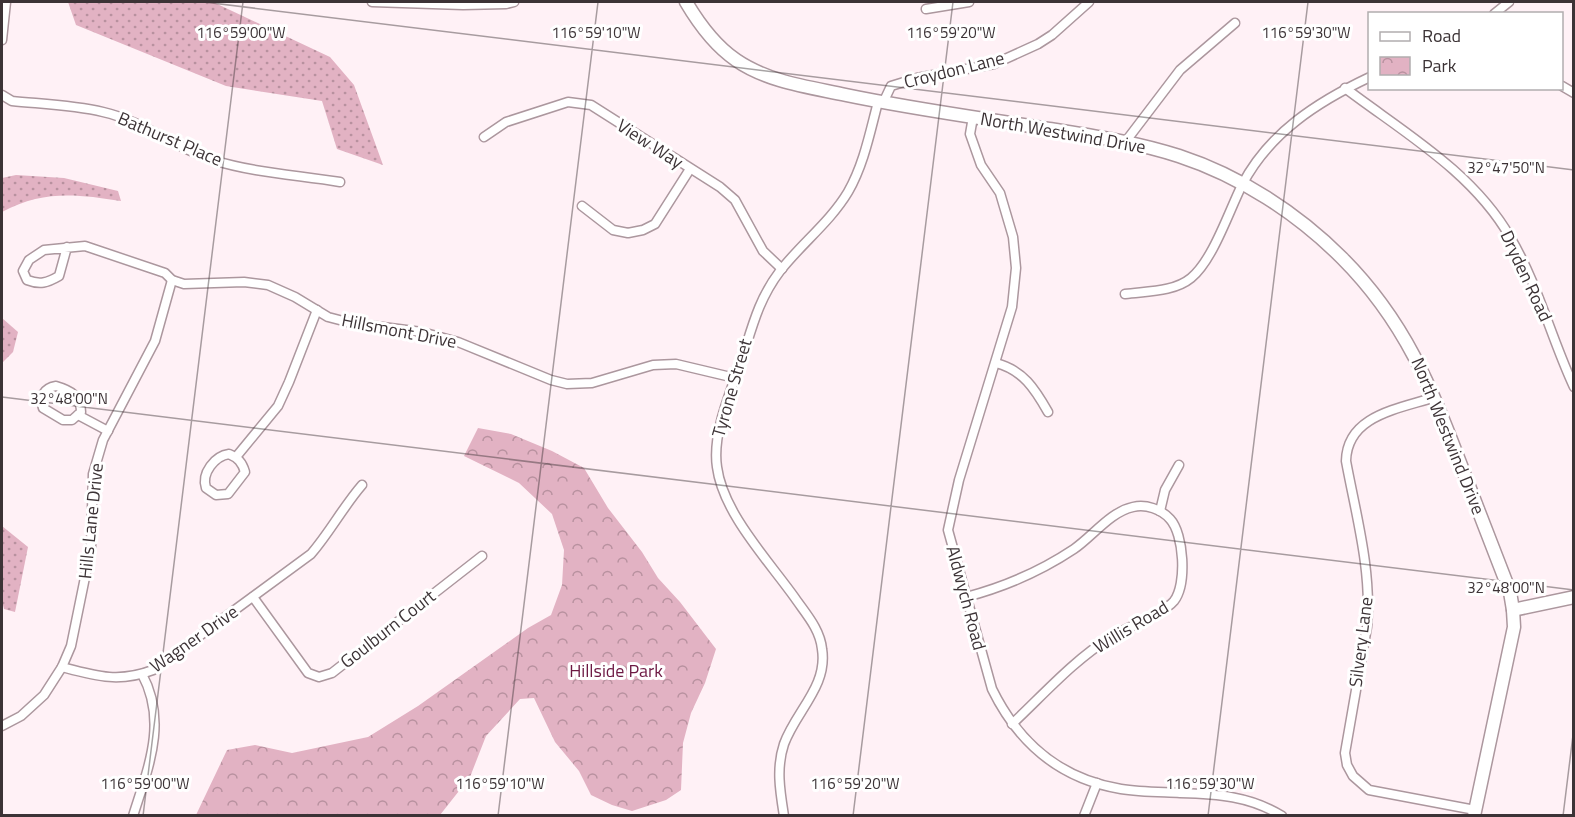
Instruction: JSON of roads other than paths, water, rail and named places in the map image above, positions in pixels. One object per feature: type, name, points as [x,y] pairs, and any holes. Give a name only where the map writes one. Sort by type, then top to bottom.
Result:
[{"type":"street","points":[[2,40],[6,2]]},
{"type":"street","points":[[372,2],[463,5],[514,2]]},
{"type":"street","name":"North Westwind Drive","points":[[686,2],[695,18],[722,49],[746,65],[786,82],[880,102],[1126,141],[1180,156],[1243,184],[1270,199],[1316,234],[1370,288],[1411,348],[1435,398],[1510,592],[1514,609],[1514,627],[1475,813]]},
{"type":"street","points":[[926,9],[969,2]]},
{"type":"street","name":"Croydon Lane","points":[[880,102],[891,86],[917,78],[994,64],[1038,44],[1052,35],[1089,2]]},
{"type":"street","points":[[1496,12],[1509,2]]},
{"type":"street","points":[[1126,141],[1180,70],[1235,23]]},
{"type":"street","points":[[1125,294],[1179,286],[1192,277],[1204,263],[1255,164],[1280,135],[1297,118],[1345,88],[1368,78]]},
{"type":"street","name":"Dryden Road","points":[[1345,88],[1462,178],[1498,219],[1522,260],[1537,293],[1560,358],[1574,387]]},
{"type":"street","name":"Bathurst Place","points":[[2,95],[12,101],[103,112],[140,126],[184,149],[213,160],[340,182]]},
{"type":"street","name":"View Way","points":[[484,137],[506,122],[568,102],[591,105],[720,187],[735,200],[764,252],[782,269]]},
{"type":"street","name":"Tyrone Street","points":[[784,816],[779,777],[781,755],[791,728],[819,681],[823,656],[820,638],[812,621],[739,521],[722,490],[717,466],[716,442],[757,310],[782,269],[825,224],[848,192],[861,167],[880,102]]},
{"type":"street","name":"Aldwych Road","points":[[973,117],[969,134],[981,165],[1000,194],[1013,237],[1016,268],[1012,307],[959,480],[948,530],[992,688],[1002,709],[1026,741],[1049,760],[1072,774],[1097,783],[1136,791],[1224,795],[1254,802],[1282,816]]},
{"type":"street","points":[[582,206],[613,230],[628,233],[643,230],[655,224],[690,169]]},
{"type":"street","name":"Hillsmont Drive","points":[[67,247],[59,276],[49,282],[37,284],[27,280],[23,271],[28,260],[34,255],[44,250],[67,247],[85,246],[165,273],[172,280],[184,284],[244,282],[268,285],[295,297],[327,316],[351,322],[422,332],[458,342],[551,380],[567,384],[592,383],[653,365],[676,364],[735,378]]},
{"type":"street","name":"Hills Lane Drive","points":[[63,667],[71,646],[89,562],[93,474],[103,440],[155,341],[172,280]]},
{"type":"street","points":[[236,457],[278,406],[290,382],[317,310]]},
{"type":"street","points":[[996,363],[1009,366],[1018,372],[1035,389],[1048,412]]},
{"type":"street","points":[[56,387],[72,393],[80,403],[81,412],[78,415],[72,420],[63,420],[45,411],[41,401],[43,394],[48,388],[56,387]]},
{"type":"street","name":"Silvery Lane","points":[[1435,398],[1371,419],[1358,428],[1347,447],[1346,461],[1367,576],[1369,606],[1345,753],[1347,765],[1353,776],[1369,790],[1475,813]]},
{"type":"street","points":[[78,415],[108,430]]},
{"type":"street","points":[[229,454],[236,457],[242,463],[245,472],[228,494],[216,495],[206,488],[205,476],[216,459],[221,455],[229,454]]},
{"type":"street","points":[[966,597],[1007,584],[1056,560],[1091,537],[1112,517],[1125,510],[1143,506],[1160,511],[1165,490],[1179,465]]},
{"type":"street","name":"Wagner Drive","points":[[63,667],[106,678],[123,678],[153,670],[311,554],[329,533],[345,504],[362,485]]},
{"type":"street","name":"Willis Road","points":[[1012,724],[1081,658],[1111,637],[1166,608],[1175,600],[1182,579],[1180,536],[1174,524],[1160,511]]},
{"type":"street","name":"Goulburn Court","points":[[253,597],[308,673],[319,676],[332,673],[482,556]]},
{"type":"street","points":[[1514,609],[1574,597]]},
{"type":"street","points":[[2,726],[21,716],[36,704],[63,667]]},
{"type":"street","points":[[133,816],[154,746],[156,726],[149,686],[142,674]]},
{"type":"street","points":[[1084,816],[1097,783]]},
{"type":"park label","name":"Hillside Park","points":[[616,671]]}]
